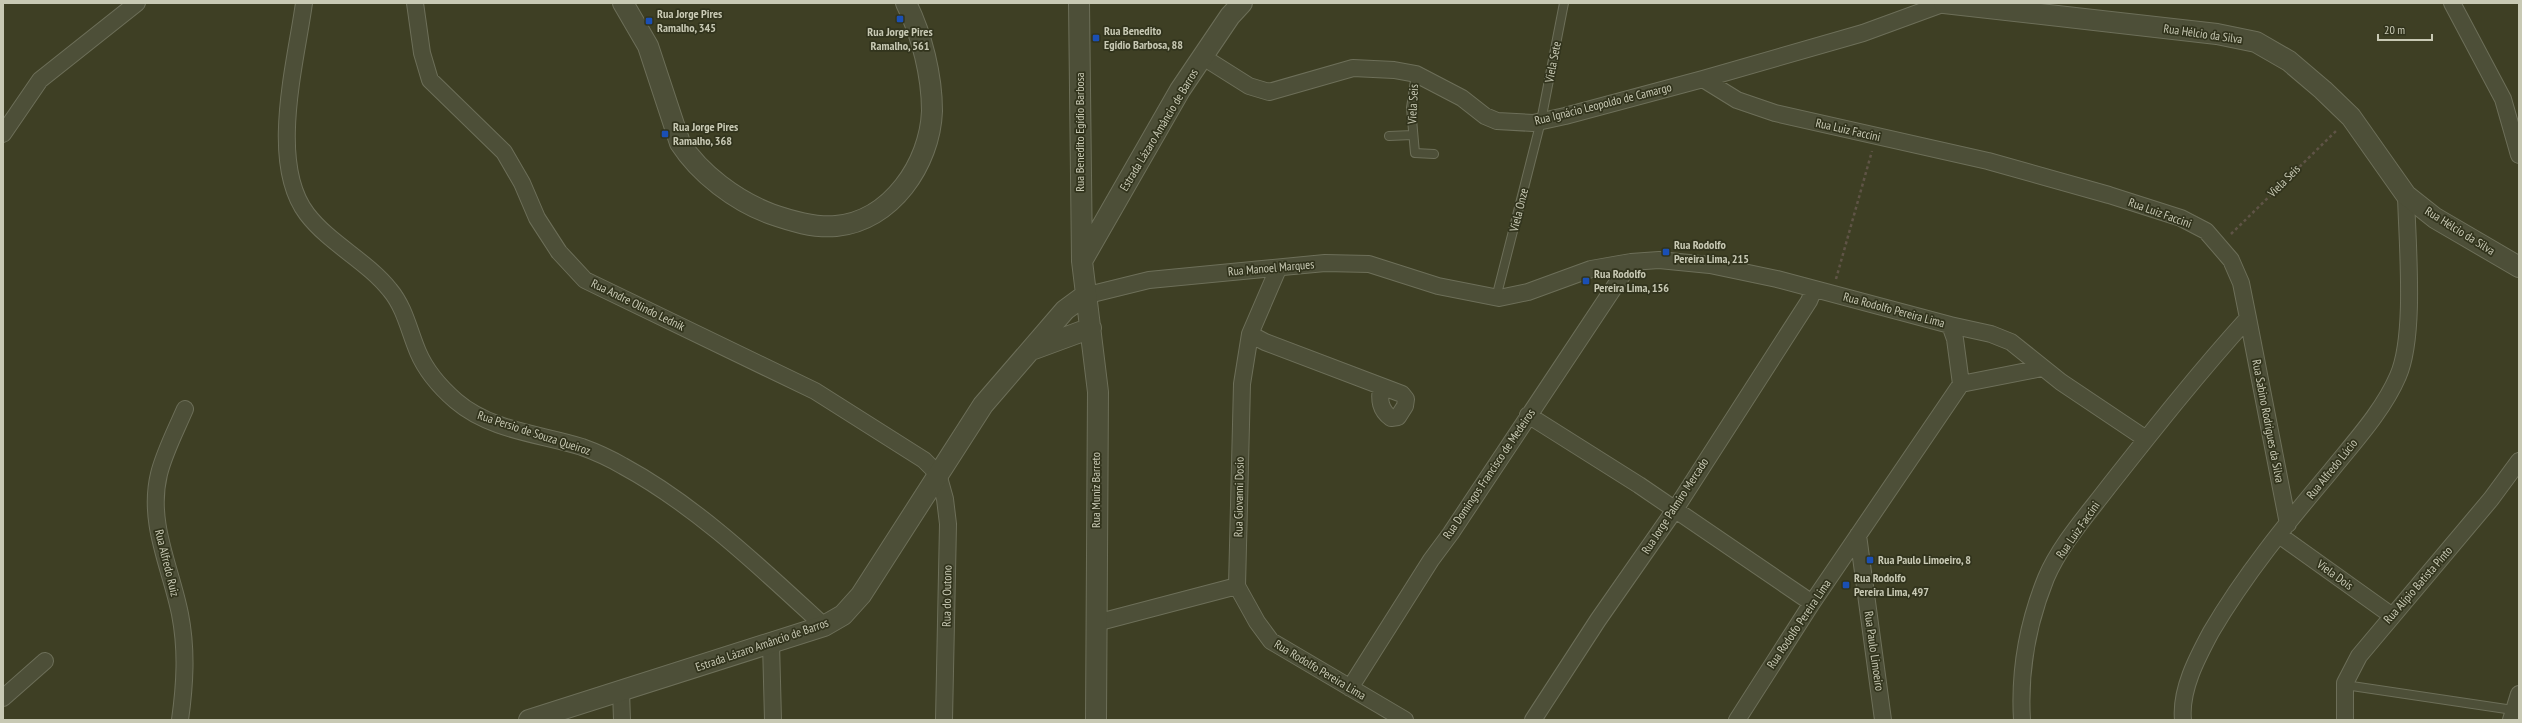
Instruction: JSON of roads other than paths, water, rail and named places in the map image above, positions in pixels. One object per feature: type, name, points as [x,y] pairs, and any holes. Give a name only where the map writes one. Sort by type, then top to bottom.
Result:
[{"type":"street","points":[[3,134],[40,80],[137,3]]},
{"type":"street","name":"Rua Persio de Souza Queiroz","points":[[304,3],[289,95],[288,150],[292,190],[308,215],[392,291],[402,309],[419,354],[438,383],[472,414],[522,432],[584,448],[637,474],[676,500],[769,576],[824,626]]},
{"type":"street","name":"Rua Andre Olindo Lednik","points":[[416,3],[422,53],[430,80],[504,152],[522,183],[537,218],[559,252],[585,280],[815,391],[924,460],[938,474]]},
{"type":"street","points":[[623,3],[648,46],[680,143],[687,154],[741,201],[788,220],[813,225],[836,226],[870,218],[885,207],[903,187],[917,167],[930,131],[931,87],[922,48],[906,3]]},
{"type":"street","name":"Rua Benedito Egídio Barbosa","points":[[1079,3],[1082,261]]},
{"type":"street","name":"Rua Ignácio Leopoldo de Camargo","points":[[1203,57],[1249,86],[1268,92],[1354,68],[1394,70],[1416,74],[1462,98],[1485,116],[1497,121],[1515,124],[1541,121],[1703,79],[1863,33],[1944,3]]},
{"type":"street","name":"Rua Hélcio da Silva","points":[[1944,3],[2217,34],[2256,42],[2289,61],[2323,90],[2351,118],[2406,195],[2435,218],[2519,267]]},
{"type":"street","points":[[2452,3],[2504,99],[2519,154]]},
{"type":"street","name":"Estrada Lázaro Amâncio de Barros","points":[[1082,261],[1180,90],[1203,57],[1234,7]]},
{"type":"street","name":"Rua Luiz Faccini","points":[[1703,79],[1737,100],[1782,114],[1988,161],[2109,195],[2181,218],[2206,231],[2231,260],[2241,283],[2248,318],[2215,354],[2146,439],[2064,547],[2046,578],[2025,640],[2020,686],[2022,720]]},
{"type":"street","name":"Rua Alfredo Lúcio","points":[[2183,720],[2186,690],[2199,653],[2234,592],[2361,433],[2385,401],[2399,375],[2405,349],[2409,307],[2406,195]]},
{"type":"street","name":"Rua Rodolfo Pereira Lima","points":[[1455,290],[1496,298],[1528,292],[1591,269],[1631,262],[1659,260],[1710,265],[1814,289],[1950,325],[1955,339],[1961,384],[1812,603],[1737,720]]},
{"type":"street","name":"Rua Muniz Barreto","points":[[1082,261],[1084,296],[1091,328],[1098,392],[1096,720]]},
{"type":"street","name":"Rua Domingos Francisco de Medeiros","points":[[1350,688],[1431,560],[1631,262]]},
{"type":"street","name":"Rua Manoel Marques","points":[[1084,296],[1149,280],[1278,269],[1325,263],[1368,264],[1455,290]]},
{"type":"street","name":"Rua Giovanni Dosio","points":[[1237,586],[1242,384],[1250,334],[1278,269]]},
{"type":"street","name":"Rua Jorge Palmiro Mercado","points":[[1533,720],[1598,620],[1674,511],[1809,301],[1814,289]]},
{"type":"street","name":"Estrada Lázaro Amâncio de Barros","points":[[529,720],[824,626],[843,615],[861,595],[983,405],[1065,310],[1084,296]]},
{"type":"street","name":"Rua Sabino Rodrigues da Silva","points":[[2248,318],[2283,529]]},
{"type":"street","points":[[1950,325],[1990,334],[2011,342],[2042,368],[2146,439]]},
{"type":"street","name":"Estrada Lázaro Amâncio de Barros","points":[[1032,350],[1091,328]]},
{"type":"street","points":[[1250,334],[1381,387]]},
{"type":"street","points":[[1961,384],[2042,368]]},
{"type":"street","name":"Rua Alfredo Ruiz","points":[[180,720],[186,654],[180,613],[162,550],[156,513],[158,474],[185,409]]},
{"type":"street","points":[[1528,415],[1638,485],[1674,511],[1812,603]]},
{"type":"street","name":"Rua Alípio Batista Pinto","points":[[2345,720],[2344,685],[2346,676],[2359,656],[2391,615],[2473,521],[2519,461]]},
{"type":"street","name":"Rua do Outono","points":[[938,474],[945,499],[948,524],[944,720]]},
{"type":"street","name":"Viela Dois","points":[[2283,529],[2391,615]]},
{"type":"street","name":"Rua Paulo Limoeiro","points":[[1858,535],[1884,720]]},
{"type":"street","points":[[1096,623],[1237,586]]},
{"type":"street","name":"Rua Rodolfo Pereira Lima","points":[[1237,586],[1257,622],[1271,641],[1405,720]]},
{"type":"street","points":[[771,643],[772,720]]},
{"type":"street","points":[[3,698],[45,661]]},
{"type":"street","points":[[621,691],[622,720]]},
{"type":"street","points":[[2512,715],[2519,694]]},
{"type":"lane","name":"Viela Sete","points":[[1541,121],[1564,3]]},
{"type":"lane","name":"Viela Seis","points":[[1416,74],[1412,91],[1412,135],[1414,152],[1434,154]]},
{"type":"lane","name":"Viela Onze","points":[[1496,298],[1541,121]]},
{"type":"lane","name":"Viela Seis","points":[[1389,136],[1412,135]]},
{"type":"lane","points":[[2344,685],[2512,715]]},
{"type":"place","name":"Rua Jorge Pires Ramalho, 561","points":[[900,19]]},
{"type":"place","name":"Rua Jorge Pires Ramalho, 345","points":[[649,21]]},
{"type":"place","name":"Rua Benedito Egídio Barbosa, 88","points":[[1096,38]]},
{"type":"place","name":"Rua Jorge Pires Ramalho, 368","points":[[665,134]]},
{"type":"place","name":"Rua Rodolfo Pereira Lima, 215","points":[[1666,252]]},
{"type":"place","name":"Rua Rodolfo Pereira Lima, 156","points":[[1586,281]]},
{"type":"place","name":"Rua Paulo Limoeiro, 8","points":[[1870,560]]},
{"type":"place","name":"Rua Rodolfo Pereira Lima, 497","points":[[1846,585]]}]
